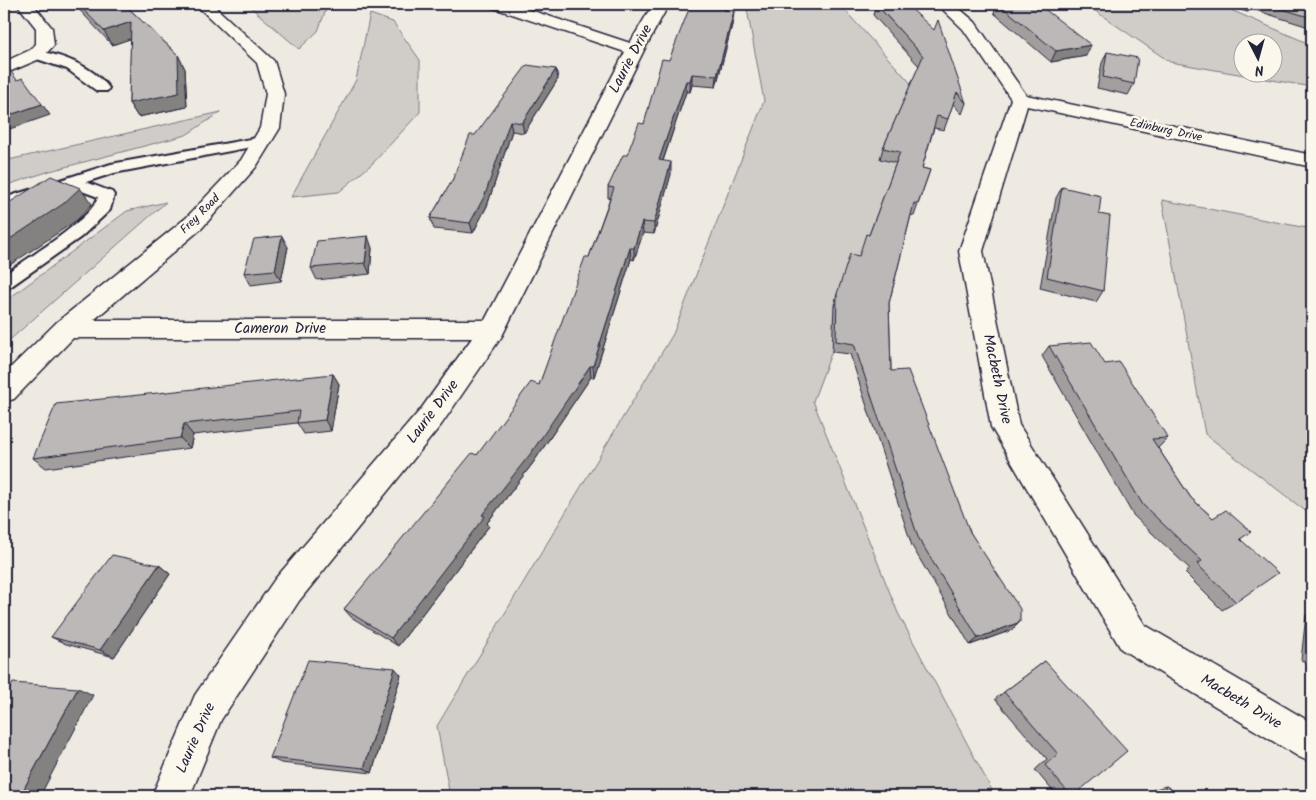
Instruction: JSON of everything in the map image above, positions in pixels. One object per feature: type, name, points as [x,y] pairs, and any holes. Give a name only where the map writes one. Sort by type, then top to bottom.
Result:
[{"type":"street","points":[[4,69],[36,54],[44,45],[44,28],[25,4]]},
{"type":"street","name":"Frey Road","points":[[4,391],[66,329],[194,223],[250,163],[270,128],[275,94],[264,61],[203,4]]},
{"type":"street","points":[[497,4],[635,50]]},
{"type":"street","name":"Laurie Drive","points":[[171,796],[208,708],[287,590],[431,417],[493,329],[635,50],[661,4]]},
{"type":"street","points":[[945,4],[969,26],[1020,99]]},
{"type":"street","name":"Edinburg Drive","points":[[1020,99],[1312,161]]},
{"type":"street","name":"Macbeth Drive","points":[[1020,99],[971,251],[1005,427],[1133,637],[1312,744]]},
{"type":"street","name":"Cameron Drive","points":[[66,329],[493,329]]},
{"type":"lane","points":[[36,54],[76,66],[102,88]]},
{"type":"lane","points":[[4,203],[70,181],[111,170],[262,141]]},
{"type":"lane","points":[[4,283],[75,233],[104,206],[106,195],[70,181]]},
{"type":"shaded area","points":[[247,4],[328,4],[318,31],[299,49]]},
{"type":"shaded area","points":[[746,4],[839,4],[927,101],[813,401],[898,613],[995,796],[450,796],[437,726],[673,334],[764,101]]},
{"type":"shaded area","points":[[1085,4],[1217,4],[1282,32],[1234,32],[1234,73],[1170,62]]},
{"type":"shaded area","points":[[370,14],[393,22],[420,60],[420,112],[373,163],[339,192],[291,197],[356,80]]},
{"type":"shaded area","points":[[1284,33],[1312,45],[1312,87],[1284,82]]},
{"type":"shaded area","points":[[221,112],[186,135],[50,171],[4,186],[4,161]]},
{"type":"shaded area","points":[[1162,200],[1312,229],[1312,516],[1205,434]]},
{"type":"shaded area","points":[[166,202],[4,345],[4,302],[127,211]]},
{"type":"building","points":[[78,4],[124,4],[178,55],[179,93],[129,103],[131,22],[104,31]]},
{"type":"building","points":[[691,4],[725,4],[724,10],[734,11],[717,76],[692,74],[690,81],[686,81],[659,160],[671,162],[654,223],[642,222],[634,248],[630,248],[593,366],[590,366],[531,453],[482,515],[485,516],[391,638],[344,609],[472,453],[477,455],[531,382],[539,385],[585,257],[589,257],[614,188],[608,187],[623,155],[627,155],[639,123],[644,124],[662,59],[669,60]]},
{"type":"building","points":[[876,4],[906,4],[934,30],[938,20],[966,103],[957,92],[948,119],[937,116],[922,168],[930,170],[918,204],[914,203],[889,303],[891,371],[908,370],[970,532],[1020,609],[1020,622],[978,638],[918,537],[854,344],[836,341],[837,294],[850,254],[859,256],[866,234],[869,235],[900,152],[883,148],[923,56]]},
{"type":"building","points":[[999,4],[1038,4],[1091,45],[1056,51]]},
{"type":"building","points":[[1266,4],[1312,4],[1312,18]]},
{"type":"building","points":[[1107,52],[1138,58],[1134,84],[1103,77]]},
{"type":"building","points":[[4,62],[17,80],[23,78],[42,104],[4,117]]},
{"type":"building","points":[[527,65],[556,69],[522,123],[510,121],[485,195],[470,223],[430,218],[452,181],[470,135],[475,135]]},
{"type":"building","points":[[51,176],[80,188],[63,204],[4,243],[4,206]]},
{"type":"building","points":[[1062,187],[1101,196],[1099,214],[1110,216],[1103,291],[1047,277]]},
{"type":"building","points":[[282,236],[275,270],[244,273],[254,239]]},
{"type":"building","points":[[368,236],[365,263],[311,268],[317,241]]},
{"type":"building","points":[[1091,342],[1105,364],[1119,362],[1168,438],[1152,439],[1191,498],[1213,518],[1226,510],[1251,532],[1240,539],[1278,573],[1236,602],[1197,564],[1202,561],[1143,505],[1049,346]]},
{"type":"building","points":[[333,374],[325,420],[297,423],[299,411],[184,424],[180,438],[33,458],[56,404]]},
{"type":"building","points":[[112,555],[159,565],[100,650],[51,637]]},
{"type":"building","points":[[308,660],[395,668],[364,768],[270,758]]},
{"type":"building","points":[[1045,661],[1127,751],[1073,796],[1045,765],[1058,754],[1004,692]]},
{"type":"building","points":[[13,683],[78,688],[20,796],[4,796],[4,699]]},
{"type":"building","points":[[1166,786],[1181,796],[1161,796]]}]
